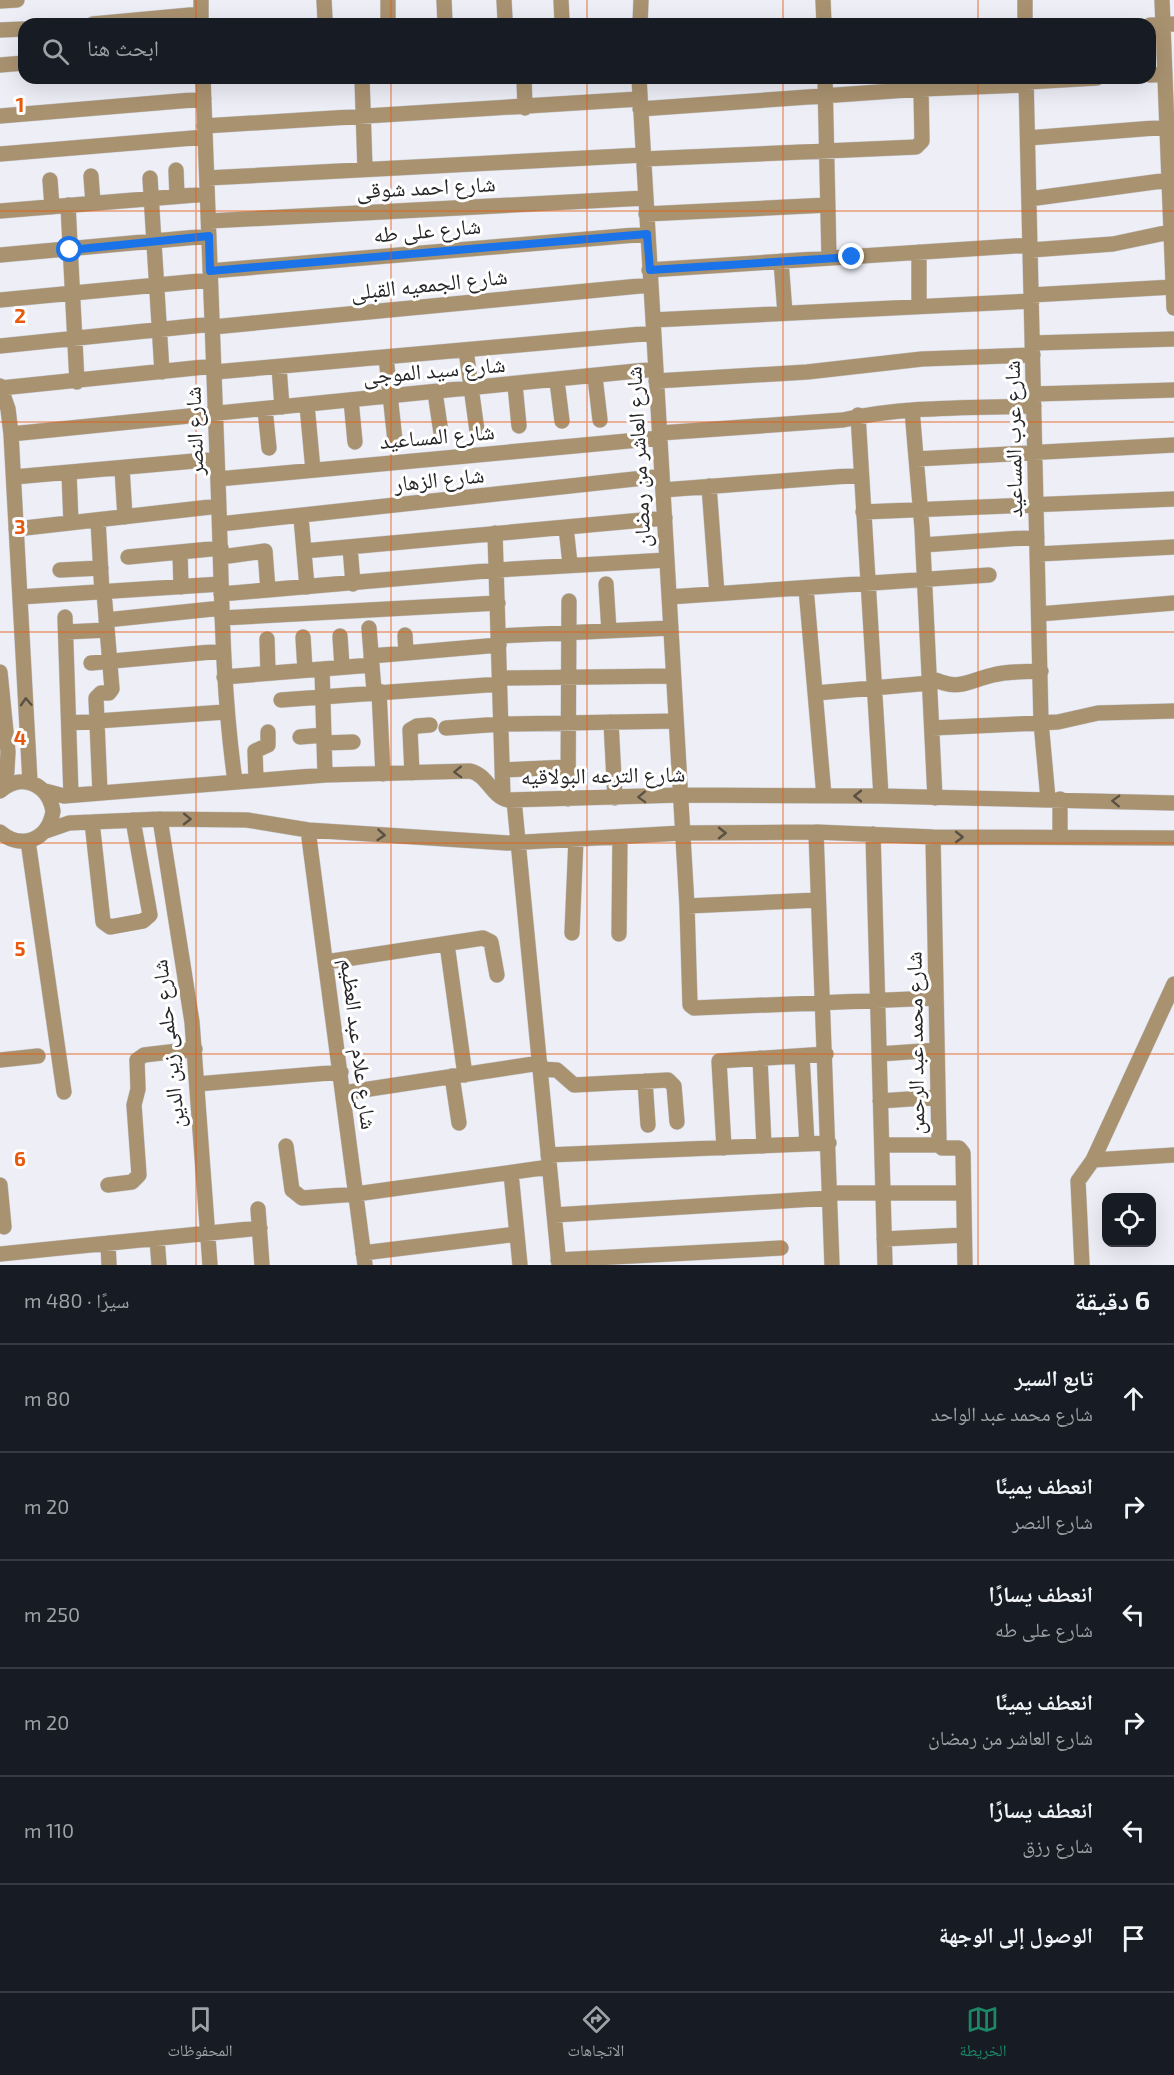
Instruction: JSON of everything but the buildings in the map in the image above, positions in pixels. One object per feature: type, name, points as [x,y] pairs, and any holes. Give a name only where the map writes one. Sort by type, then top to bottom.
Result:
[{"type":"street","points":[[0,1],[17,0]]},
{"type":"street","points":[[324,0],[325,18]]},
{"type":"street","points":[[388,0],[388,18]]},
{"type":"street","points":[[444,0],[445,18]]},
{"type":"street","points":[[504,0],[505,18]]},
{"type":"street","points":[[561,0],[562,18]]},
{"type":"street","points":[[640,18],[641,0]]},
{"type":"street","points":[[823,0],[824,18]]},
{"type":"street","points":[[1024,0],[1025,18]]},
{"type":"street","points":[[1162,0],[1163,72],[1171,155],[1169,180],[1172,200],[1174,308]]},
{"type":"street","points":[[162,18],[201,13]]},
{"type":"street","points":[[0,30],[18,29]]},
{"type":"street","points":[[0,65],[18,64]]},
{"type":"street","name":"شارع النصر","points":[[203,84],[221,552],[222,651],[225,712],[235,781]]},
{"type":"street","points":[[362,84],[365,170]]},
{"type":"street","points":[[524,84],[525,108]]},
{"type":"street","name":"شارع العاشر من رمضان","points":[[639,84],[687,906],[690,1006],[821,1003]]},
{"type":"street","points":[[825,84],[829,258]]},
{"type":"street","points":[[0,154],[363,118],[525,108],[826,96],[997,84]]},
{"type":"street","name":"شارع عرب المساعيد","points":[[1027,84],[1041,722],[1060,837]]},
{"type":"street","points":[[207,178],[918,146],[922,141],[921,89]]},
{"type":"street","points":[[0,116],[204,99]]},
{"type":"street","points":[[1028,138],[1169,118]]},
{"type":"street","points":[[176,170],[177,196]]},
{"type":"street","points":[[91,176],[93,203]]},
{"type":"street","points":[[150,178],[162,372]]},
{"type":"street","points":[[50,180],[60,206],[70,250],[77,382]]},
{"type":"street","points":[[1029,199],[1169,180]]},
{"type":"street","points":[[0,211],[207,194]]},
{"type":"street","name":"شارع احمد شوقى","points":[[0,255],[154,242],[209,229],[645,198]]},
{"type":"street","points":[[646,214],[828,205]]},
{"type":"street","name":"شارع الجمعيه القبلى","points":[[0,346],[213,326],[781,261],[919,252],[1113,244],[1173,231]]},
{"type":"street","name":"شارع على طه","points":[[0,300],[157,285],[210,275],[647,234]]},
{"type":"street","points":[[919,252],[919,306]]},
{"type":"street","points":[[781,261],[785,313]]},
{"type":"street","points":[[30,782],[11,434],[8,409],[0,387],[77,382],[162,372],[279,367],[466,350],[653,326],[785,313],[1032,298],[1173,279]]},
{"type":"street","name":"شارع سيد الموجى","points":[[11,434],[595,377],[807,372],[922,358],[1174,339]]},
{"type":"street","points":[[466,350],[477,431]]},
{"type":"street","points":[[386,357],[395,441]]},
{"type":"street","points":[[279,367],[282,407]]},
{"type":"street","points":[[595,377],[600,420]]},
{"type":"street","points":[[557,381],[562,421]]},
{"type":"street","points":[[515,385],[519,426]]},
{"type":"street","name":"شارع المساعيد","points":[[218,479],[660,435],[843,420],[858,415],[1174,390]]},
{"type":"street","points":[[435,392],[441,433]]},
{"type":"street","points":[[351,400],[355,442]]},
{"type":"street","points":[[307,405],[313,470]]},
{"type":"street","points":[[265,409],[269,448]]},
{"type":"street","points":[[912,410],[923,544],[935,798]]},
{"type":"street","points":[[858,415],[881,796]]},
{"type":"street","points":[[915,459],[1174,445]]},
{"type":"street","points":[[14,477],[217,459]]},
{"type":"street","points":[[122,468],[125,517]]},
{"type":"street","points":[[69,473],[71,523]]},
{"type":"street","name":"شارع الزهار","points":[[220,524],[663,483],[709,486],[861,475]]},
{"type":"street","points":[[709,486],[717,594]]},
{"type":"street","points":[[863,512],[1174,499]]},
{"type":"street","points":[[16,528],[219,506]]},
{"type":"street","points":[[301,517],[307,587]]},
{"type":"street","points":[[304,551],[665,518]]},
{"type":"street","points":[[98,520],[111,691],[101,693],[96,698],[100,793]]},
{"type":"street","points":[[566,527],[570,564]]},
{"type":"street","points":[[495,533],[503,770],[517,843],[558,1262],[781,1248]]},
{"type":"street","points":[[923,544],[1037,537]]},
{"type":"street","points":[[350,547],[353,584]]},
{"type":"street","points":[[1038,554],[1174,547]]},
{"type":"street","points":[[128,556],[180,552],[265,551],[268,590]]},
{"type":"street","points":[[180,552],[182,587]]},
{"type":"street","points":[[71,795],[66,624],[107,625],[268,590],[570,564],[667,560]]},
{"type":"street","points":[[60,570],[101,568]]},
{"type":"street","points":[[669,597],[867,584],[924,577],[989,575]]},
{"type":"street","points":[[606,584],[609,631]]},
{"type":"street","points":[[20,597],[182,587],[222,601],[498,603]]},
{"type":"street","points":[[806,588],[824,796]]},
{"type":"street","points":[[568,799],[569,601]]},
{"type":"street","points":[[1039,614],[1174,603]]},
{"type":"street","points":[[369,628],[383,774]]},
{"type":"street","points":[[224,677],[342,667],[406,653],[568,633],[670,628]]},
{"type":"street","points":[[405,635],[406,653]]},
{"type":"street","points":[[340,636],[342,667]]},
{"type":"street","points":[[303,637],[305,670]]},
{"type":"street","points":[[267,639],[268,673]]},
{"type":"street","points":[[91,663],[222,651]]},
{"type":"street","points":[[322,669],[325,775]]},
{"type":"street","points":[[816,693],[873,690],[929,680],[963,686],[993,674],[1041,671]]},
{"type":"street","points":[[0,672],[8,752],[3,789]]},
{"type":"street","points":[[281,700],[500,681],[569,677],[673,676]]},
{"type":"street","points":[[69,723],[97,721],[137,711],[225,712]]},
{"type":"street","points":[[932,728],[1065,721],[1098,712],[1174,711]]},
{"type":"street","points":[[446,728],[501,724],[676,721]]},
{"type":"street","points":[[610,722],[615,798]]},
{"type":"street","points":[[412,773],[410,734],[413,728],[430,725]]},
{"type":"street","points":[[256,780],[255,751],[268,745],[268,732]]},
{"type":"street","points":[[300,737],[353,742]]},
{"type":"street","points":[[503,770],[568,767]]},
{"type":"street","name":"شارع الترعه البولاقيه","points":[[45,791],[56,795],[71,795],[325,775],[477,773],[508,799],[680,795],[881,796],[1174,803]]},
{"type":"street","points":[[3,789],[22,781],[30,782],[45,791],[53,811],[46,831]]},
{"type":"street","points":[[0,832],[13,840],[28,841],[63,824],[160,819],[247,820],[309,830],[517,843],[682,833],[816,832],[933,837],[1174,838]]},
{"type":"street","name":"شارع حلمى زين الدين","points":[[160,819],[195,1049],[210,1265]]},
{"type":"street","points":[[92,822],[103,922],[110,927],[143,921],[150,915],[134,820]]},
{"type":"street","name":"شارع علام عبد العظيم","points":[[309,830],[364,1259]]},
{"type":"street","points":[[816,832],[832,1265]]},
{"type":"street","points":[[873,834],[885,1265]]},
{"type":"street","points":[[619,934],[620,837]]},
{"type":"street","name":"شارع محمد عبد الرحمن","points":[[933,837],[940,1146],[945,1149],[961,1150],[965,1265]]},
{"type":"street","points":[[573,933],[576,839]]},
{"type":"street","points":[[28,841],[64,1092]]},
{"type":"street","points":[[687,906],[818,900]]},
{"type":"street","points":[[326,962],[488,938],[493,946],[497,975]]},
{"type":"street","points":[[447,944],[459,1076],[459,1124]]},
{"type":"street","points":[[1082,1265],[1078,1181],[1093,1160],[1174,984]]},
{"type":"street","points":[[821,1003],[936,998]]},
{"type":"street","points":[[108,1185],[132,1182],[139,1175],[134,1105],[138,1089],[137,1060],[141,1056],[195,1049]]},
{"type":"street","points":[[879,1054],[937,1050]]},
{"type":"street","points":[[723,1148],[719,1061],[826,1054]]},
{"type":"street","points":[[0,1060],[38,1056]]},
{"type":"street","points":[[802,1056],[807,1144]]},
{"type":"street","points":[[760,1058],[764,1146]]},
{"type":"street","points":[[343,1093],[540,1066],[557,1070],[574,1085],[665,1080],[673,1083],[677,1122]]},
{"type":"street","points":[[197,1084],[340,1072]]},
{"type":"street","points":[[645,1081],[648,1125]]},
{"type":"street","points":[[880,1101],[938,1097]]},
{"type":"street","points":[[286,1146],[291,1187],[296,1196],[302,1198],[356,1194],[511,1173],[548,1161],[829,1143]]},
{"type":"street","points":[[882,1145],[940,1146]]},
{"type":"street","points":[[1093,1160],[1174,1155]]},
{"type":"street","points":[[511,1173],[520,1265]]},
{"type":"street","points":[[554,1215],[883,1192],[963,1193]]},
{"type":"street","points":[[0,1194],[4,1227]]},
{"type":"street","points":[[258,1209],[262,1265]]},
{"type":"street","points":[[5,1258],[56,1249],[260,1228]]},
{"type":"street","points":[[364,1259],[517,1234]]},
{"type":"street","points":[[884,1239],[964,1235]]},
{"type":"street","points":[[157,1238],[159,1265]]},
{"type":"street","points":[[108,1243],[109,1265]]},
{"type":"street","points":[[56,1249],[57,1265]]},
{"type":"route","points":[[70,250],[209,236],[210,271],[647,234],[650,270],[852,257]]}]
